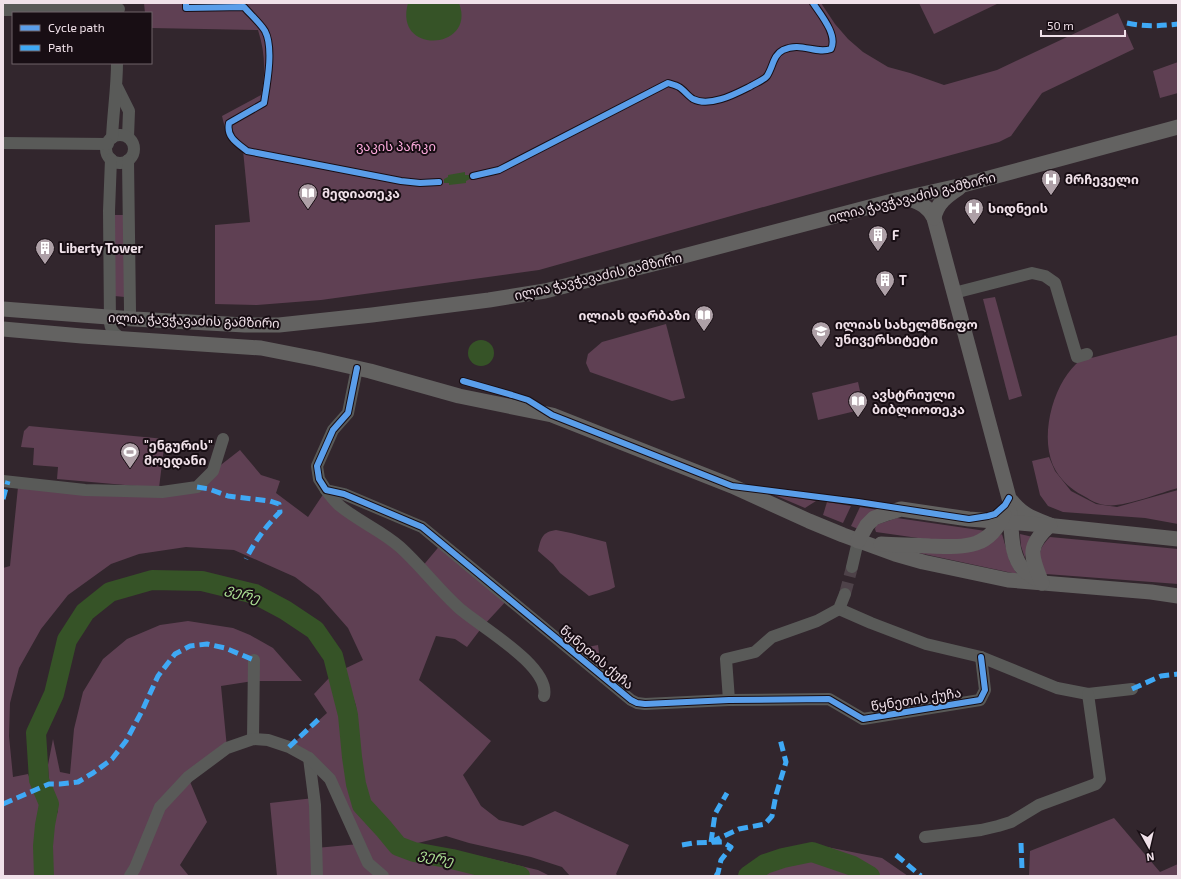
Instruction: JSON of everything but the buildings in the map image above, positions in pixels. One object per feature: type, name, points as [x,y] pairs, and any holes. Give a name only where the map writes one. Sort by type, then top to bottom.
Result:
[{"type":"main road","name":"ილია ჭავჭავაძის გამზირი","points":[[3,309],[134,319],[245,325],[279,324],[372,315],[496,299],[545,291],[657,263],[963,185],[1178,127]]},
{"type":"main road","points":[[934,218],[939,204],[963,185]]},
{"type":"main road","points":[[908,198],[928,208],[934,218],[1009,498],[1018,510],[1028,517],[1050,525]]},
{"type":"main road","name":"ილია ჭავჭავაძის გამზირი","points":[[3,329],[261,348],[357,368],[459,396],[552,415],[732,486],[809,521],[895,554],[972,573],[1008,580],[1151,592],[1178,596]]},
{"type":"main road","points":[[969,519],[995,514],[1005,505],[1009,498]]},
{"type":"main road","points":[[1009,498],[1006,522],[1018,561],[1023,570],[1043,584]]},
{"type":"main road","points":[[1006,522],[988,537],[971,546],[958,547],[863,542],[867,525],[874,518],[888,512],[902,509],[969,519],[1050,525],[1178,539]]},
{"type":"main road","points":[[1043,584],[1034,564],[1033,549],[1038,536],[1050,525]]},
{"type":"street","points":[[3,10],[119,8]]},
{"type":"street","points":[[117,64],[117,87],[110,141],[107,151],[111,159],[109,226],[110,328],[121,338]]},
{"type":"street","points":[[117,87],[129,111],[128,138]]},
{"type":"street","points":[[3,144],[110,141],[120,135],[128,138],[134,144],[132,157],[128,160],[119,163],[111,159]]},
{"type":"street","points":[[128,160],[130,314],[134,319]]},
{"type":"street","points":[[954,293],[1032,273],[1045,276],[1055,283],[1077,356],[1087,354]]},
{"type":"street","points":[[357,368],[348,413],[333,430],[317,466],[319,479],[339,506],[399,546],[459,608],[512,647],[538,673],[546,691],[544,696]]},
{"type":"street","points":[[3,481],[85,490],[162,492],[197,487],[213,471],[223,439]]},
{"type":"street","name":"წყნეთის ქუჩა","points":[[326,490],[344,494],[422,527],[631,700],[637,703],[829,699],[863,719],[980,700],[985,690],[981,657]]},
{"type":"street","points":[[852,567],[863,542]]},
{"type":"street","points":[[729,700],[726,659],[755,652],[772,637],[817,621],[839,609],[844,594]]},
{"type":"street","points":[[839,609],[926,644],[981,657],[1057,688],[1088,694],[1132,689]]},
{"type":"street","points":[[253,739],[254,660]]},
{"type":"street","points":[[925,837],[980,830],[1011,822],[1039,805],[1096,784],[1100,779],[1088,694]]},
{"type":"street","points":[[130,876],[135,868],[160,807],[188,777],[215,756],[226,748],[253,739],[268,740],[289,747],[309,758],[330,779],[368,863],[383,876]]},
{"type":"street","points":[[309,758],[315,805],[317,876]]},
{"type":"green space","name":"ვაკის პარკი","points":[[144,3],[821,3],[835,24],[848,39],[863,52],[888,67],[944,85],[997,70],[1118,13],[1134,49],[1042,93],[1011,136],[999,142],[539,270],[321,300],[257,305],[215,304],[215,225],[250,222],[243,150],[229,135],[222,116],[261,95],[264,70],[260,38],[258,30],[152,28],[152,12],[145,12]]},
{"type":"green space","points":[[919,3],[999,3],[934,34]]},
{"type":"green space","points":[[1178,62],[1178,93],[1160,98],[1153,71]]},
{"type":"green space","points":[[114,215],[124,215],[125,297],[114,296]]},
{"type":"green space","points":[[995,297],[1022,396],[1009,400],[983,299]]},
{"type":"green space","points":[[666,324],[685,398],[672,401],[590,372],[586,363],[588,354],[602,342]]},
{"type":"green space","points":[[1178,335],[1178,488],[1141,500],[1113,505],[1099,504],[1078,493],[1058,475],[1051,458],[1048,444],[1050,414],[1060,386],[1078,362]]},
{"type":"green space","points":[[858,382],[864,409],[818,420],[812,393]]},
{"type":"green space","points":[[29,426],[165,439],[159,488],[57,479],[58,467],[33,465],[34,448],[21,447],[24,431]]},
{"type":"green space","points":[[240,450],[261,475],[280,481],[276,493],[308,517],[326,490],[421,568],[442,543],[509,598],[483,626],[467,647],[455,639],[436,636],[419,680],[491,741],[463,775],[481,806],[499,820],[523,826],[555,811],[629,845],[616,874],[618,876],[570,876],[562,867],[531,857],[469,843],[446,836],[414,844],[396,835],[381,819],[366,798],[359,770],[359,732],[356,706],[344,669],[363,660],[348,628],[319,595],[295,577],[234,550],[186,547],[139,554],[111,564],[68,595],[41,629],[19,668],[10,703],[9,736],[13,777],[28,774],[41,807],[37,845],[38,876],[3,876],[3,568],[10,566],[18,487],[197,487],[213,471]]},
{"type":"green space","points":[[1049,457],[1055,471],[1071,491],[1096,504],[1117,507],[1178,490],[1178,524],[1145,518],[1063,512],[1048,506],[1040,495],[1032,461]]},
{"type":"green space","points":[[772,494],[816,501],[805,508]]},
{"type":"green space","points":[[827,502],[851,506],[843,523],[823,515]]},
{"type":"green space","points":[[860,507],[879,510],[858,529],[851,526]]},
{"type":"green space","points":[[897,518],[986,531],[980,535],[953,543],[876,532],[876,525]]},
{"type":"green space","points":[[556,530],[606,542],[615,587],[589,596],[560,573],[553,564],[538,551],[543,536],[548,532]]},
{"type":"green space","points":[[1002,534],[1010,562],[1017,574],[891,547],[990,542]]},
{"type":"green space","points":[[1020,534],[1033,537],[1027,548],[1025,558],[1021,546]]},
{"type":"green space","points":[[1050,537],[1178,549],[1178,584],[1046,574],[1041,563],[1040,551],[1042,546]]},
{"type":"green space","points":[[188,621],[233,628],[250,635],[273,648],[302,681],[253,681],[221,686],[227,748],[188,777],[207,822],[180,865],[189,876],[49,876],[48,854],[50,832],[58,811],[56,799],[49,784],[48,765],[53,739],[60,772],[70,774],[74,729],[83,692],[103,659],[127,639],[160,625]]},
{"type":"green space","points":[[598,645],[601,667],[580,652],[582,648]]},
{"type":"green space","points":[[330,677],[344,722],[346,759],[356,804],[395,851],[421,858],[436,854],[462,852],[538,870],[550,876],[277,876],[270,803],[314,798],[316,848],[359,844],[330,779],[289,747],[327,713],[314,694]]},
{"type":"green space","points":[[1114,818],[1160,872],[1178,864],[1178,876],[1029,876],[1030,851]]},
{"type":"green space","points":[[827,847],[882,858],[908,876],[880,876],[861,863]]},
{"type":"green space","points":[[815,857],[857,876],[762,876],[770,869]]},
{"type":"shaded area","points":[[408,3],[459,3],[461,19],[457,30],[447,38],[435,40],[422,39],[412,32],[407,20]]},
{"type":"shaded area","points":[[465,172],[465,175],[470,175],[471,177],[466,181],[466,183],[449,185],[449,183],[444,183],[444,179],[448,177],[448,175]]},
{"type":"shaded area","points":[[481,340],[490,344],[494,353],[490,362],[481,366],[472,362],[468,353],[472,344]]},
{"type":"waterway","name":"ვერე","points":[[44,876],[43,846],[49,804],[39,780],[36,733],[54,694],[67,640],[85,612],[110,592],[152,580],[202,581],[255,594],[285,610],[315,630],[333,656],[348,715],[356,784],[362,805],[398,846],[414,852],[452,859],[520,876]]},
{"type":"waterway","name":"ვერე","points":[[748,876],[765,864],[783,858],[812,852],[853,866],[870,876]]},
{"type":"tunnel","points":[[845,594],[852,567]]},
{"type":"marked path","points":[[1127,23],[1152,26],[1178,24]]},
{"type":"marked path","points":[[3,499],[8,481]]},
{"type":"marked path","points":[[197,487],[209,489],[228,496],[270,501],[279,504],[280,512],[261,534],[246,559]]},
{"type":"marked path","points":[[3,804],[49,784],[78,782],[112,759],[126,741],[158,676],[175,654],[190,646],[207,644],[225,648],[254,660]]},
{"type":"marked path","points":[[1132,689],[1161,676],[1178,674]]},
{"type":"marked path","points":[[289,747],[321,717]]},
{"type":"marked path","points":[[711,842],[739,829],[765,824],[772,816],[776,795],[786,762],[780,739]]},
{"type":"marked path","points":[[711,842],[715,814],[727,793]]},
{"type":"marked path","points":[[682,845],[723,842],[731,847],[721,860],[716,876]]},
{"type":"marked path","points":[[1021,843],[1022,869]]},
{"type":"marked path","points":[[896,855],[921,876]]},
{"type":"cycle path","points":[[186,3],[186,8],[244,7],[265,31],[268,38],[268,76],[264,103],[229,123],[229,132],[231,136],[247,151],[401,181],[420,183],[439,182]]},
{"type":"cycle path","points":[[473,176],[499,170],[668,83],[679,87],[693,99],[707,102],[715,101],[738,92],[764,79],[769,73],[777,55],[783,50],[796,47],[820,50],[831,49],[833,43],[828,25],[813,3]]},
{"type":"cycle path","points":[[357,368],[348,413],[333,430],[317,466],[319,479],[326,490],[344,494],[422,527],[631,700],[637,703],[829,699],[863,719],[980,700],[985,690],[981,657]]},
{"type":"cycle path","points":[[463,381],[528,400],[552,415],[732,486],[858,502],[969,519],[995,514],[1005,505],[1009,498]]},
{"type":"place","name":"მრჩეველი","points":[[1051,196]]},
{"type":"place","name":"მედიათეკა","points":[[308,210]]},
{"type":"place","name":"სიდნეის","points":[[974,225]]},
{"type":"place","name":"F","points":[[878,252]]},
{"type":"place","name":"Liberty Tower","points":[[45,265]]},
{"type":"place","name":"T","points":[[885,297]]},
{"type":"place","name":"ილიას დარბაზი","points":[[704,332]]},
{"type":"place","name":"ილიას სახელმწიფო უნივერსიტეტი","points":[[821,348]]},
{"type":"place","name":"ავსტრიული ბიბლიოთეკა","points":[[858,418]]},
{"type":"place","name":"\"ენგურის\" მოედანი","points":[[130,469]]}]
